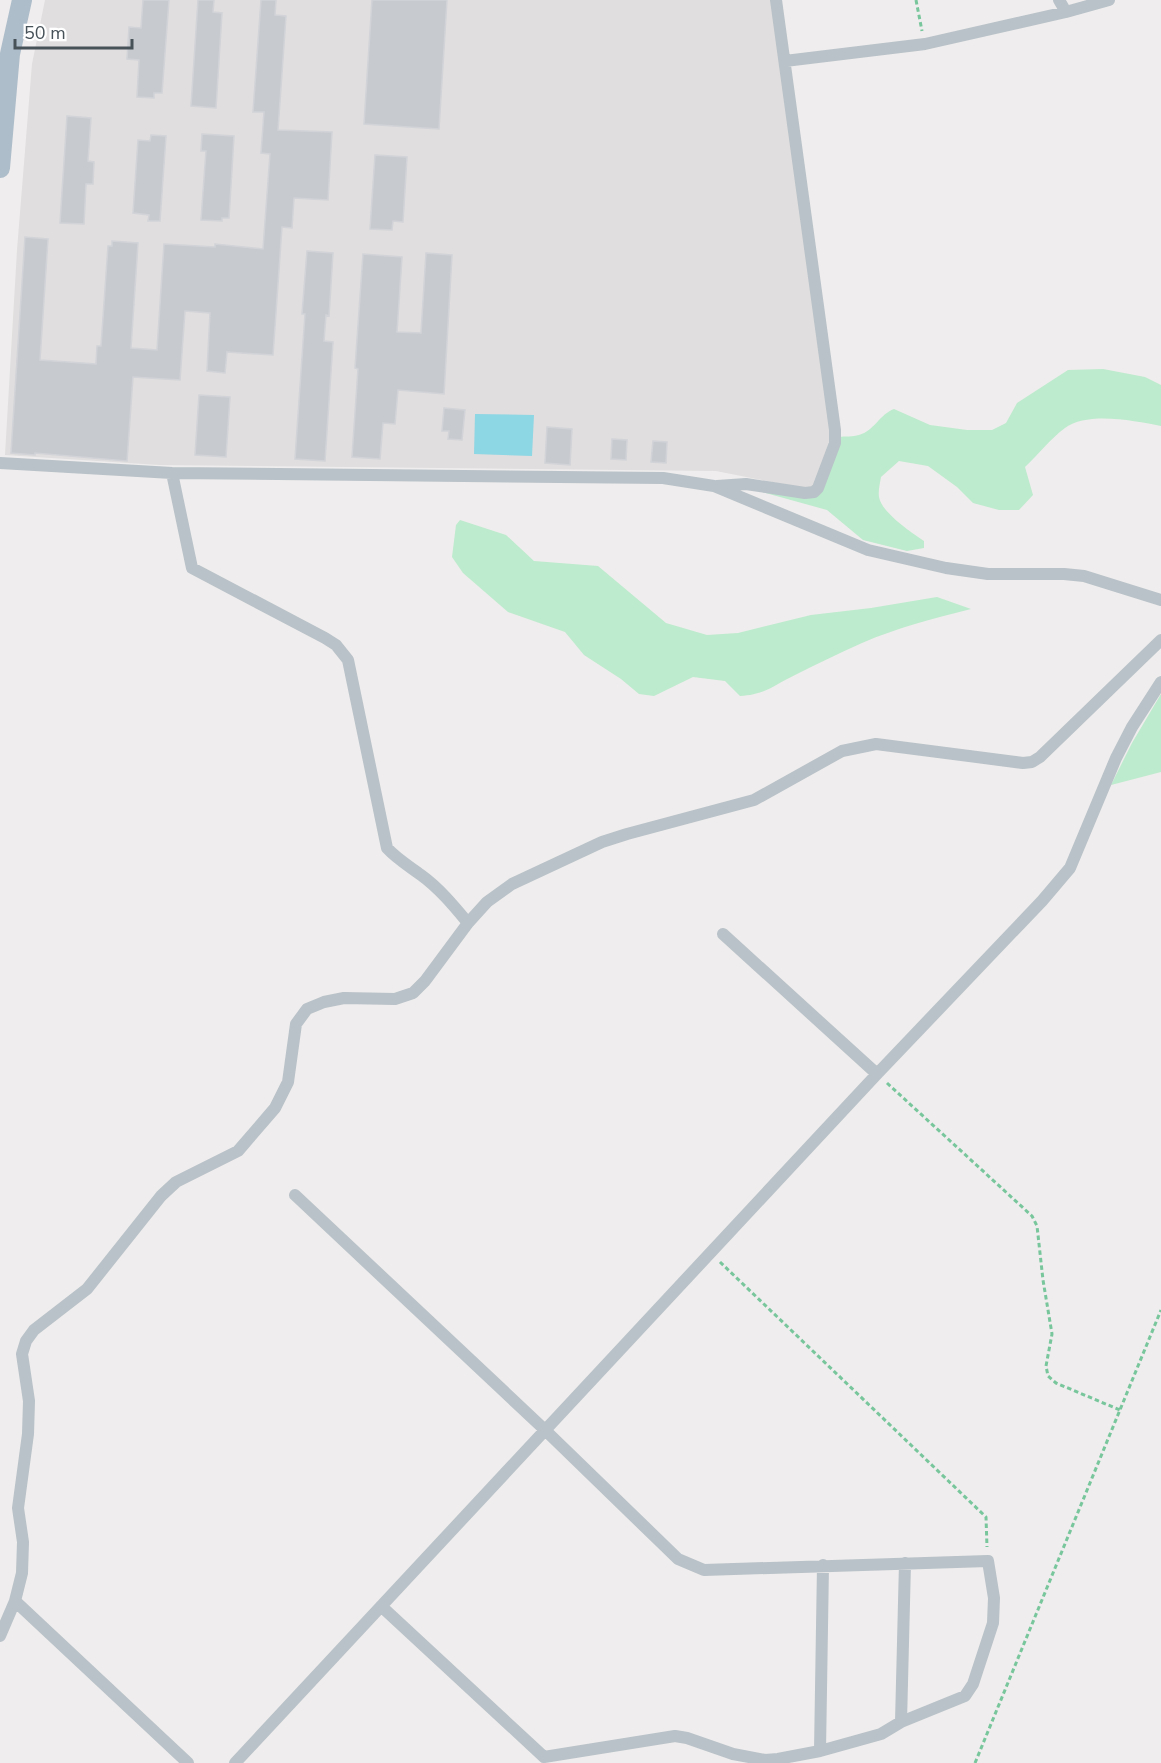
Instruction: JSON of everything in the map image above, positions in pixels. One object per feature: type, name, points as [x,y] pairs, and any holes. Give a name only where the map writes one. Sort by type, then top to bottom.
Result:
[{"type":"main road","points":[[0,168],[1,136],[10,54],[22,0]]},
{"type":"street","points":[[0,463],[172,473],[663,478],[714,486],[746,484],[805,493],[813,492],[818,488],[835,443],[835,430],[776,0]]},
{"type":"street","points":[[1059,0],[1066,12]]},
{"type":"street","points":[[785,61],[925,44],[1109,0]]},
{"type":"street","points":[[172,473],[192,568],[325,638],[336,645],[348,660],[387,848],[396,858],[443,893],[468,923]]},
{"type":"street","points":[[714,486],[868,550],[988,574],[1084,576],[1161,600]]},
{"type":"street","points":[[0,1636],[15,1601],[22,1573],[23,1542],[18,1508],[28,1434],[29,1401],[22,1353],[26,1341],[34,1330],[87,1289],[161,1196],[176,1182],[238,1151],[275,1108],[288,1082],[296,1024],[308,1009],[324,1002],[344,998],[395,999],[413,993],[487,902],[513,884],[576,853],[627,834],[754,800],[842,751],[876,744],[1023,763],[1032,762],[1041,758],[1161,640]]},
{"type":"street","points":[[235,1763],[710,1252],[1042,901],[1070,868],[1116,758],[1132,727],[1161,682]]},
{"type":"street","points":[[723,934],[877,1074]]},
{"type":"street","points":[[295,1195],[545,1430],[678,1559],[704,1570],[988,1561],[994,1598],[993,1623],[973,1684],[965,1696],[901,1722],[881,1734],[820,1751],[765,1760],[734,1754],[687,1738],[675,1737],[544,1760],[381,1606]]},
{"type":"street","points":[[901,1722],[905,1563]]},
{"type":"street","points":[[820,1751],[823,1565]]},
{"type":"street","points":[[15,1601],[188,1763]]},
{"type":"path","points":[[916,0],[925,44]]},
{"type":"path","points":[[877,1074],[1032,1216],[1037,1226],[1052,1334],[1046,1366],[1048,1376],[1056,1383],[1120,1410]]},
{"type":"path","points":[[710,1252],[986,1517],[988,1561]]},
{"type":"path","points":[[975,1763],[1161,1310]]},
{"type":"shaded area","points":[[45,0],[772,0],[832,431],[830,446],[816,485],[809,488],[797,487],[716,471],[159,465],[5,455],[17,250],[32,64]]},
{"type":"green space","points":[[1103,369],[1145,377],[1161,385],[1161,426],[1125,420],[1099,419],[1086,420],[1065,428],[1025,467],[1033,495],[1019,510],[999,510],[973,503],[957,487],[928,466],[899,461],[881,477],[879,497],[891,515],[924,541],[924,548],[907,551],[863,540],[827,510],[755,490],[806,498],[839,437],[857,436],[864,433],[894,409],[930,425],[967,430],[992,430],[1006,423],[1017,403],[1068,370]]},
{"type":"green space","points":[[460,520],[506,535],[534,561],[598,566],[666,623],[707,635],[738,633],[811,615],[937,597],[971,609],[875,638],[756,694],[740,696],[725,681],[693,677],[654,696],[639,694],[621,679],[584,655],[565,632],[508,612],[463,573],[452,557],[456,525]]},
{"type":"green space","points":[[1161,694],[1161,772],[1111,785],[1132,743]]},
{"type":"water","points":[[475,414],[534,415],[532,456],[474,454]]},
{"type":"building","points":[[143,0],[169,0],[162,93],[154,93],[154,98],[137,97],[139,60],[127,59],[129,27],[141,28]]},
{"type":"building","points":[[198,0],[214,0],[213,12],[222,13],[216,108],[191,106]]},
{"type":"building","points":[[261,0],[276,0],[275,15],[286,16],[278,130],[332,132],[328,200],[294,198],[292,228],[282,227],[273,355],[227,352],[225,373],[207,371],[210,313],[185,311],[180,380],[133,377],[127,461],[11,453],[25,237],[48,239],[40,360],[96,364],[97,346],[101,346],[108,246],[112,246],[112,241],[138,243],[131,348],[157,350],[164,244],[215,247],[215,244],[263,249],[270,154],[261,153],[264,112],[253,112]]},
{"type":"building","points":[[372,0],[447,0],[439,129],[364,124]]},
{"type":"building","points":[[67,116],[91,118],[88,161],[94,162],[93,184],[86,184],[84,224],[60,223]]},
{"type":"building","points":[[202,134],[234,136],[229,218],[222,218],[222,221],[201,220],[206,151],[201,151]]},
{"type":"building","points":[[151,135],[166,136],[160,221],[148,221],[149,215],[133,213],[138,140],[150,141]]},
{"type":"building","points":[[375,155],[407,157],[403,222],[393,221],[392,230],[370,229]]},
{"type":"building","points":[[307,251],[333,253],[329,316],[326,315],[324,341],[333,342],[325,461],[295,459]]},
{"type":"building","points":[[426,253],[452,255],[444,394],[398,390],[395,424],[383,423],[380,459],[352,457],[358,369],[355,368],[363,254],[402,257],[397,332],[421,333]]},
{"type":"building","points":[[199,395],[230,397],[226,457],[195,455]]},
{"type":"building","points":[[444,408],[465,410],[462,440],[448,439],[449,431],[442,431]]},
{"type":"building","points":[[547,427],[572,429],[570,465],[545,463]]},
{"type":"building","points":[[612,439],[627,440],[626,460],[611,459]]},
{"type":"building","points":[[653,441],[667,442],[666,463],[651,462]]}]
